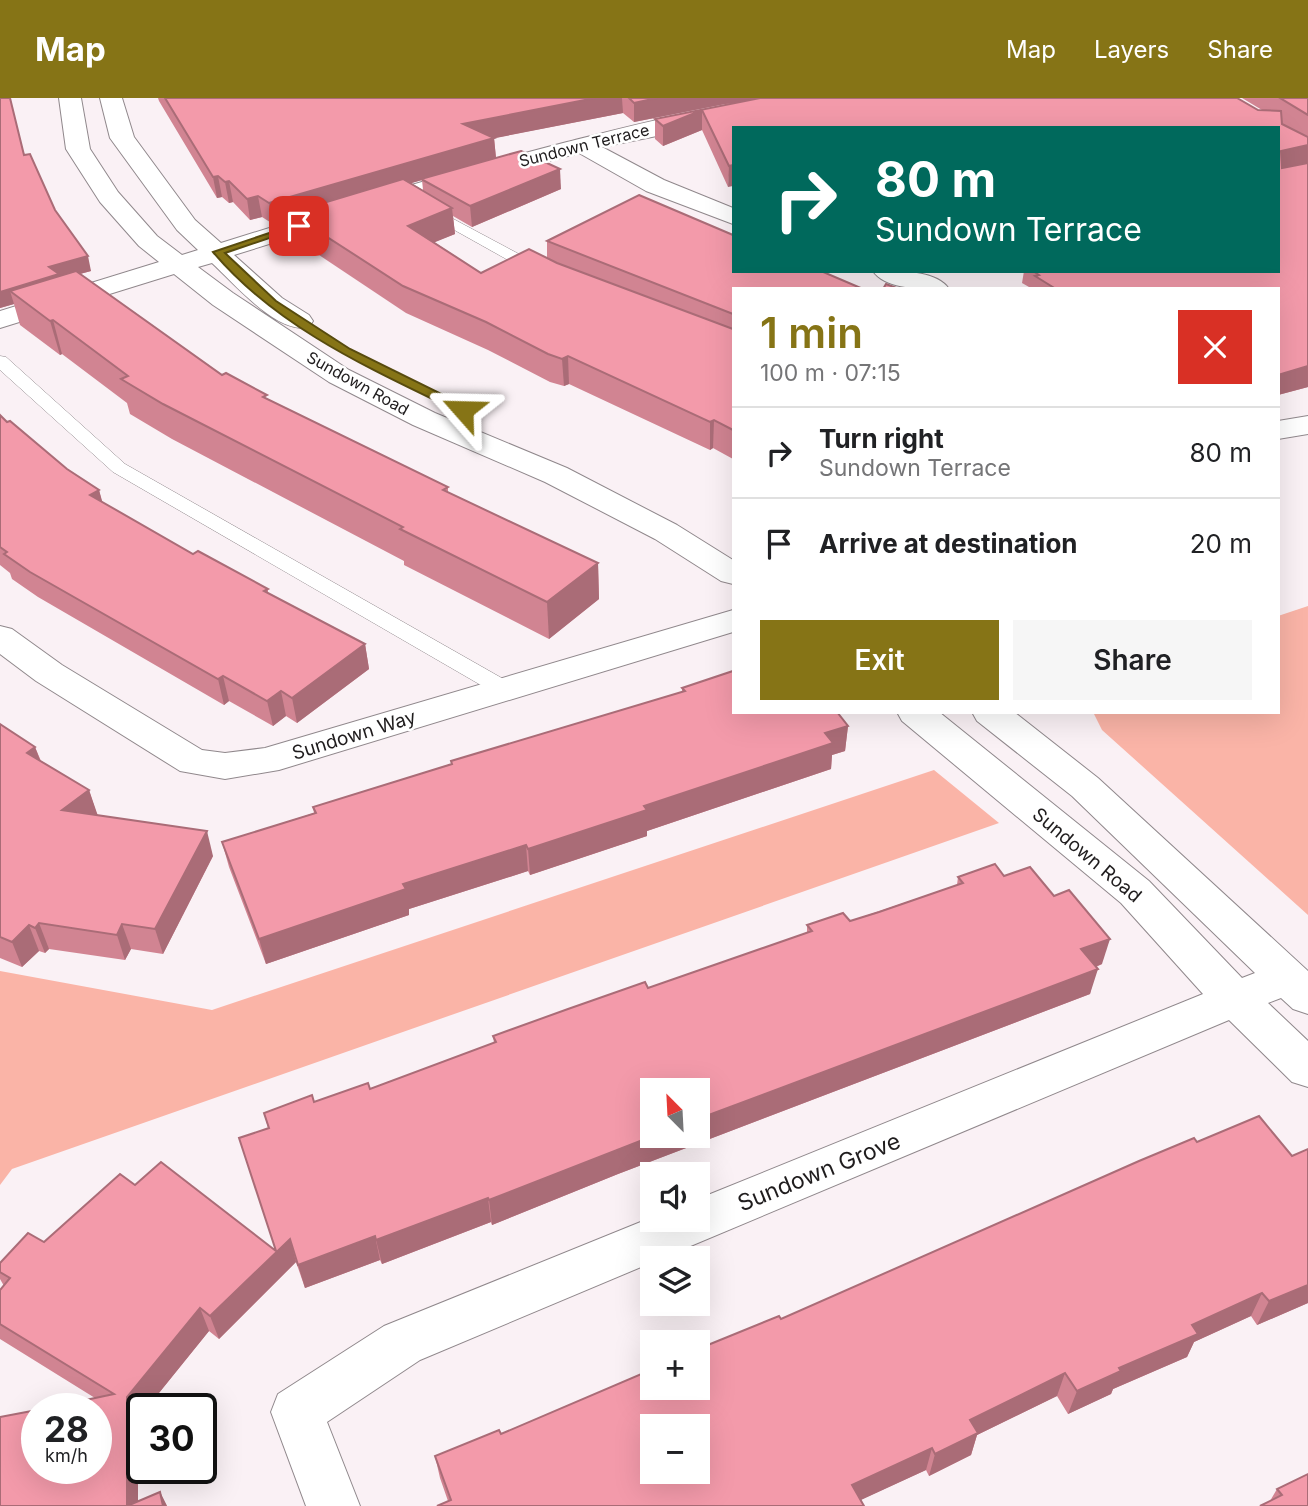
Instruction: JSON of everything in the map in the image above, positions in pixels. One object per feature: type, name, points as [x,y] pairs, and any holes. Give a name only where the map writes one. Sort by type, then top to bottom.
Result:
[{"type":"street","name":"Sundown Road","points":[[70,98],[78,149],[108,197],[148,241],[223,299],[339,376],[424,419],[556,475],[666,532],[732,573]]},
{"type":"street","name":"Sundown Road","points":[[111,98],[122,138],[186,225],[272,304],[345,351],[440,400],[558,451],[732,543]]},
{"type":"street","name":"Sundown Terrace","points":[[0,320],[403,194],[582,145],[638,131],[811,98]]},
{"type":"street","points":[[582,145],[607,162],[656,188],[732,217]]},
{"type":"street","points":[[903,273],[932,287]]},
{"type":"street","points":[[1280,430],[1308,425]]},
{"type":"street","name":"Sundown Way","points":[[0,637],[49,673],[193,762],[225,766],[266,761],[732,621]]},
{"type":"street","name":"Sundown Road","points":[[917,714],[1135,892],[1236,1000],[1308,1069]]},
{"type":"street","points":[[993,714],[1085,787],[1298,987]]},
{"type":"street","name":"Sundown Grove","points":[[333,1506],[297,1412],[402,1343],[1236,1000],[1298,987]]},
{"type":"lane","points":[[403,194],[509,257],[554,279]]},
{"type":"lane","points":[[0,361],[119,468],[506,690]]},
{"type":"shaded area","points":[[1308,606],[1308,915],[1102,730],[1094,714],[1280,714],[1280,615]]},
{"type":"shaded area","points":[[934,770],[999,823],[12,1169],[0,1185],[0,971],[212,1010]]},
{"type":"building","points":[[0,98],[10,98],[24,155],[30,154],[55,210],[88,256],[49,267],[59,274],[0,292]]},
{"type":"building","points":[[165,98],[595,98],[463,124],[494,138],[269,203],[258,196],[247,199],[229,181],[225,182],[218,176],[213,177]]},
{"type":"building","points":[[629,98],[657,98],[634,103]]},
{"type":"building","points":[[760,98],[1237,98],[1258,110],[1281,111],[1282,124],[1308,137],[1308,145],[1281,151],[1282,168],[1308,163],[1308,366],[1280,374],[1280,287],[1053,287],[1035,276],[1039,275],[1036,273],[1280,273],[1280,126],[732,126],[732,165],[729,166],[702,110],[663,126],[655,119]]},
{"type":"building","points":[[1280,98],[1308,98],[1308,115]]},
{"type":"building","points":[[521,151],[560,169],[470,206],[421,179]]},
{"type":"building","points":[[403,179],[452,208],[408,226],[481,273],[529,249],[557,263],[732,329],[732,429],[714,420],[710,422],[568,356],[562,359],[548,354],[486,322],[403,286],[290,213]]},
{"type":"building","points":[[639,195],[732,235],[732,273],[826,273],[858,287],[732,287],[732,314],[547,241]]},
{"type":"building","points":[[76,271],[222,375],[226,373],[267,395],[263,397],[448,487],[443,490],[598,563],[547,602],[400,529],[403,527],[163,404],[121,379],[128,376],[10,291]]},
{"type":"building","points":[[0,415],[67,469],[99,490],[90,495],[193,554],[198,551],[268,589],[264,591],[365,644],[292,698],[281,691],[267,701],[223,676],[218,679],[30,572],[4,554],[7,552],[0,547]]},
{"type":"building","points":[[732,671],[732,714],[839,714],[848,726],[825,733],[833,743],[644,806],[647,810],[528,849],[526,845],[403,884],[406,889],[259,939],[222,842],[316,813],[313,807],[452,764],[451,761],[685,691],[682,688]]},
{"type":"building","points":[[0,724],[35,747],[27,753],[89,790],[62,810],[207,831],[155,929],[122,924],[117,935],[39,923],[35,928],[29,925],[12,942],[0,937]]},
{"type":"building","points":[[995,864],[1004,876],[1030,867],[1054,896],[1069,890],[1110,939],[1081,949],[1098,969],[710,1114],[710,1078],[640,1078],[640,1141],[489,1200],[488,1198],[376,1240],[375,1236],[298,1265],[290,1239],[210,1316],[200,1308],[130,1393],[126,1393],[127,1506],[0,1506],[0,1417],[21,1413],[21,1484],[112,1484],[114,1394],[0,1324],[0,1290],[10,1278],[0,1272],[0,1263],[28,1233],[44,1242],[120,1174],[135,1185],[161,1162],[276,1251],[239,1138],[269,1128],[264,1113],[312,1095],[314,1102],[368,1083],[370,1089],[496,1042],[493,1036],[568,1009],[645,982],[648,988],[812,931],[807,925],[843,913],[850,921],[879,912],[963,883],[958,877]]},
{"type":"building","points":[[1259,1116],[1292,1156],[1308,1149],[1308,1285],[1269,1301],[1262,1293],[1192,1325],[1198,1334],[1119,1368],[1121,1371],[1077,1391],[1065,1373],[970,1420],[978,1433],[935,1454],[932,1448],[852,1485],[864,1506],[437,1506],[451,1500],[435,1456],[499,1430],[501,1434],[640,1375],[640,1400],[710,1400],[710,1344],[779,1316],[781,1319],[1194,1138],[1197,1142]]},
{"type":"building","points":[[1308,1474],[1308,1506],[1260,1506],[1282,1495],[1277,1489]]},
{"type":"building","points":[[160,1492],[163,1506],[127,1506]]},
{"type":"route","points":[[299,226],[218,252],[272,304],[345,351],[463,410]]}]
